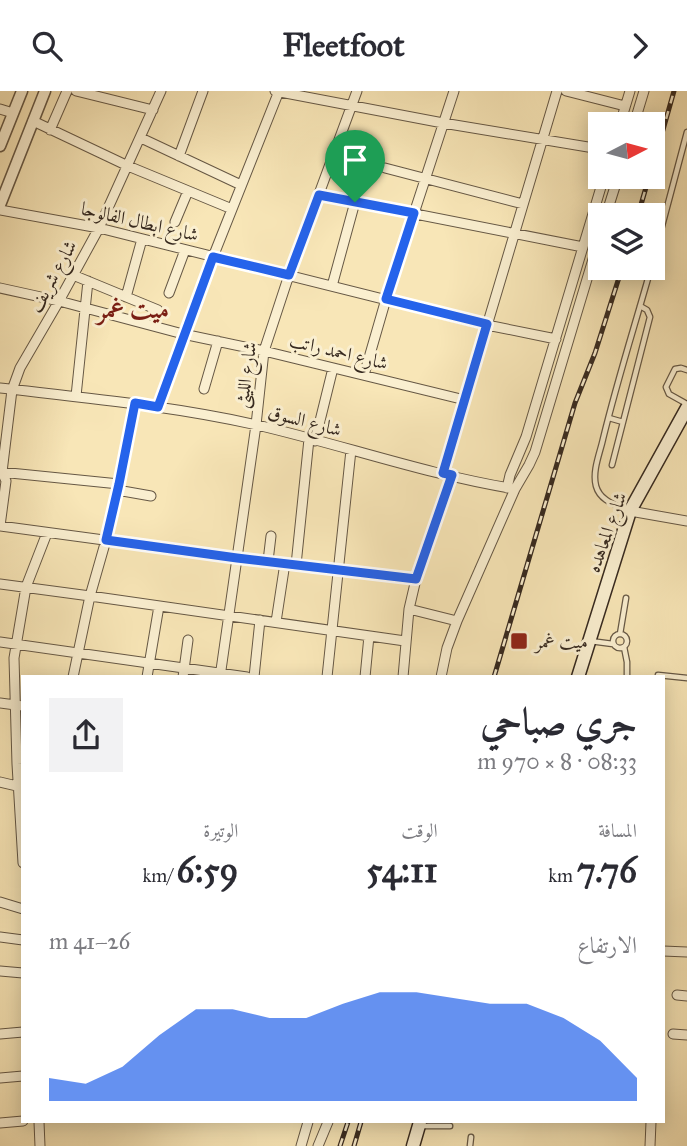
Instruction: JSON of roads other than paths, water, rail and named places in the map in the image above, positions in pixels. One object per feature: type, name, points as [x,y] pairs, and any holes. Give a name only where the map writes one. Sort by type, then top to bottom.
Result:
[{"type":"main road","name":"شارع المعاهده","points":[[580,675],[630,511],[687,406]]},
{"type":"main road","points":[[413,1146],[419,1124]]},
{"type":"street","points":[[0,146],[22,91]]},
{"type":"street","points":[[0,207],[45,91]]},
{"type":"street","points":[[50,130],[66,91]]},
{"type":"street","points":[[76,91],[153,110]]},
{"type":"street","name":"شارع شريف","points":[[0,526],[6,481],[1,472],[12,390],[20,368],[99,228],[161,91]]},
{"type":"street","points":[[179,156],[203,91]]},
{"type":"street","points":[[158,407],[183,334],[277,91],[588,147]]},
{"type":"street","name":"شارع الليثى","points":[[221,675],[264,351],[357,91]]},
{"type":"street","points":[[363,375],[454,91]]},
{"type":"street","points":[[403,675],[405,641],[416,579],[447,474],[465,400],[557,91]]},
{"type":"street","points":[[566,91],[625,106]]},
{"type":"street","points":[[623,112],[630,91]]},
{"type":"street","points":[[638,112],[644,91]]},
{"type":"street","points":[[0,109],[13,113]]},
{"type":"street","points":[[33,121],[128,166],[232,209]]},
{"type":"street","points":[[141,138],[241,185]]},
{"type":"street","points":[[385,168],[523,204]]},
{"type":"street","points":[[511,488],[510,475],[526,437],[600,189]]},
{"type":"street","points":[[175,222],[188,191]]},
{"type":"street","points":[[319,195],[583,247]]},
{"type":"street","points":[[332,286],[355,202]]},
{"type":"street","name":"شارع ابطال الفالوجا","points":[[0,207],[99,228],[556,339]]},
{"type":"street","points":[[127,297],[142,239]]},
{"type":"street","points":[[169,293],[185,250]]},
{"type":"street","points":[[73,275],[158,310]]},
{"type":"street","points":[[441,675],[447,648],[457,621],[511,488],[529,465],[540,439],[588,277]]},
{"type":"street","points":[[76,396],[88,281]]},
{"type":"street","name":"شارع احمد راتب","points":[[0,288],[465,400]]},
{"type":"street","points":[[204,389],[218,341]]},
{"type":"street","points":[[296,565],[312,440],[333,368]]},
{"type":"street","name":"شارع السوق","points":[[0,388],[135,403],[256,425],[511,488]]},
{"type":"street","points":[[74,675],[135,403]]},
{"type":"street","points":[[327,675],[351,450]]},
{"type":"street","points":[[1,472],[118,487],[151,496]]},
{"type":"street","points":[[630,511],[687,521]]},
{"type":"street","points":[[0,526],[416,579]]},
{"type":"street","points":[[21,812],[19,706],[15,658],[26,587],[47,533]]},
{"type":"street","points":[[268,561],[271,536]]},
{"type":"street","points":[[276,622],[285,563]]},
{"type":"street","points":[[0,584],[405,641]]},
{"type":"street","points":[[147,675],[159,606]]},
{"type":"street","points":[[410,609],[457,621]]},
{"type":"street","points":[[254,675],[260,620]]},
{"type":"street","points":[[365,675],[369,636]]},
{"type":"street","points":[[183,673],[188,640]]},
{"type":"street","points":[[0,642],[150,663],[183,673],[221,675]]},
{"type":"street","points":[[0,703],[19,706]]},
{"type":"street","points":[[0,782],[20,787]]},
{"type":"street","points":[[0,902],[21,908]]},
{"type":"street","points":[[0,937],[21,940]]},
{"type":"street","points":[[665,951],[687,952]]},
{"type":"street","points":[[0,971],[21,973]]},
{"type":"street","points":[[0,1034],[21,1032]]},
{"type":"street","points":[[673,1034],[687,1035]]},
{"type":"street","points":[[0,1078],[21,1076]]},
{"type":"street","points":[[0,1123],[21,1121]]},
{"type":"street","points":[[39,1123],[40,1146]]},
{"type":"street","points":[[301,1146],[308,1123]]},
{"type":"street","points":[[318,1146],[328,1123]]},
{"type":"street","points":[[650,1146],[651,1123]]},
{"type":"lane","points":[[665,215],[687,132]]},
{"type":"lane","points":[[630,511],[601,495],[595,484],[595,474],[648,280]]},
{"type":"lane","points":[[612,465],[650,317],[648,310],[640,306]]},
{"type":"lane","points":[[687,370],[675,369],[666,387],[669,394],[687,406]]},
{"type":"lane","points":[[608,418],[623,422]]},
{"type":"lane","points":[[620,634],[626,598]]},
{"type":"lane","points":[[613,644],[613,638],[617,634],[623,634],[627,639],[624,647],[627,675]]},
{"type":"lane","points":[[589,641],[624,647]]},
{"type":"lane","points":[[665,676],[687,678]]},
{"type":"lane","points":[[419,1124],[450,1126]]},
{"type":"lane","points":[[470,1146],[471,1137]]},
{"type":"railway","points":[[665,123],[674,91]]},
{"type":"railway","points":[[641,203],[646,189]]},
{"type":"railway","points":[[495,675],[575,403],[595,353],[618,280]]},
{"type":"railway","points":[[340,1146],[348,1123]]},
{"type":"railway","points":[[354,1146],[361,1123]]},
{"type":"place","name":"ميت غمر","points":[[519,641]]},
{"type":"district","name":"ميت غمر","points":[[133,309]]}]
